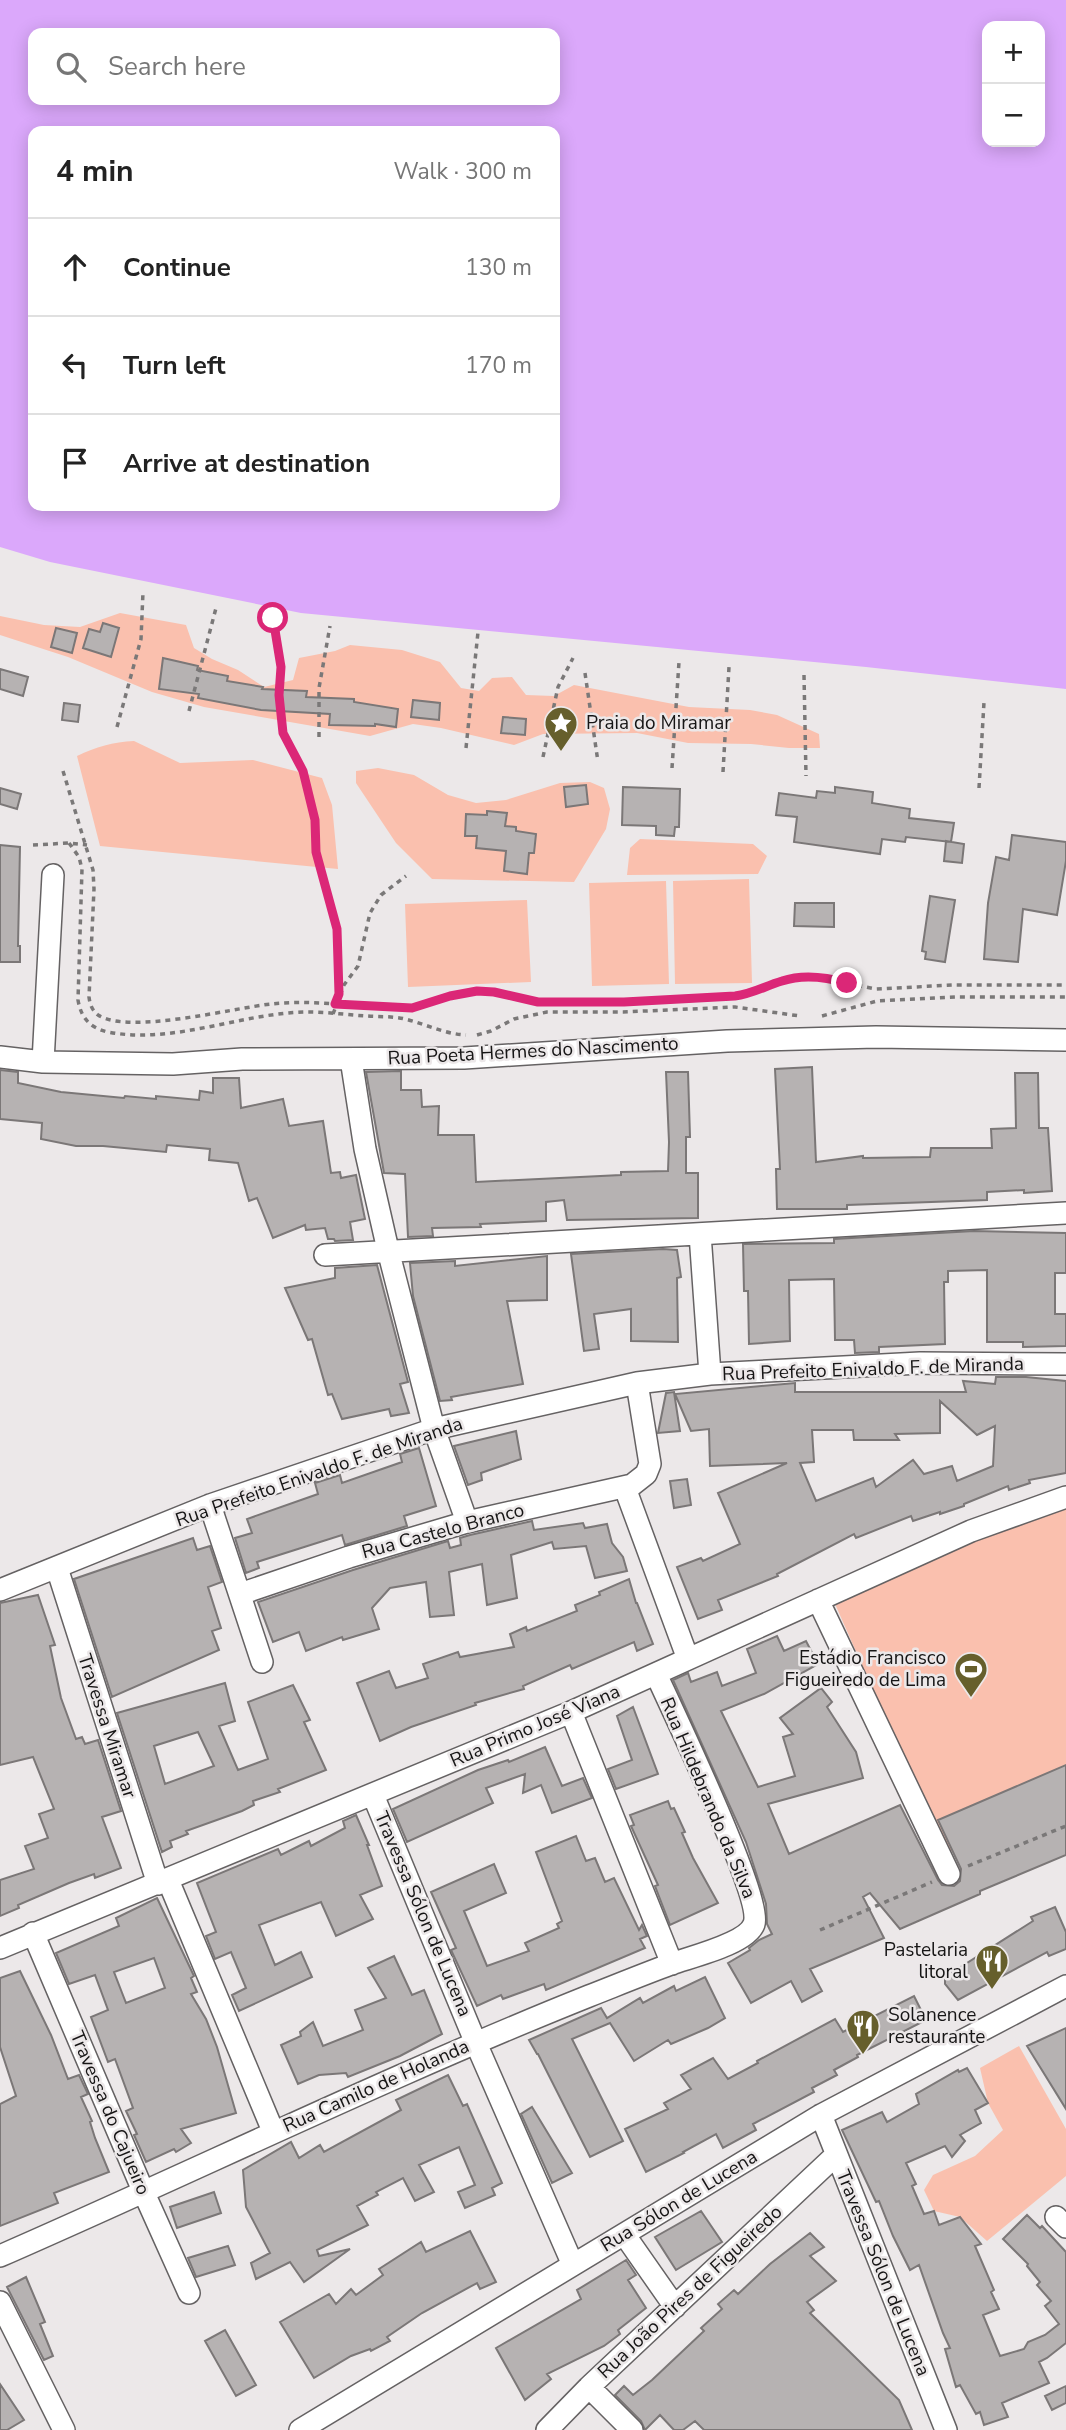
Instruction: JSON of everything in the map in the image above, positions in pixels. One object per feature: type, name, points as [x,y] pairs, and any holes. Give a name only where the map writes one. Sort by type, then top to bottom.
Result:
[{"type":"street","points":[[43,1062],[53,875]]},
{"type":"street","name":"Rua Poeta Hermes do Nascimento","points":[[0,1057],[43,1062],[173,1064],[242,1059],[464,1058],[727,1041],[876,1037],[1066,1040]]},
{"type":"street","points":[[351,1059],[365,1149],[388,1250],[434,1429],[467,1522]]},
{"type":"street","points":[[325,1255],[1066,1213]]},
{"type":"street","points":[[700,1234],[710,1374]]},
{"type":"street","name":"Rua Prefeito Enivaldo F. de Miranda","points":[[0,1590],[210,1505],[434,1429],[638,1383],[710,1374],[920,1363],[1066,1364]]},
{"type":"street","name":"Rua Castelo Branco","points":[[240,1594],[349,1557],[467,1522],[625,1488],[646,1474],[650,1457],[638,1383]]},
{"type":"street","points":[[625,1488],[688,1659]]},
{"type":"street","name":"Rua Primo José Viana","points":[[0,1948],[571,1712],[971,1531],[1066,1497]]},
{"type":"street","points":[[210,1505],[262,1662]]},
{"type":"street","name":"Travessa Miramar","points":[[57,1568],[163,1882],[273,2131]]},
{"type":"street","points":[[818,1600],[949,1874]]},
{"type":"street","name":"Rua Hildebrando da Silva","points":[[656,1674],[731,1845],[753,1906],[754,1924]]},
{"type":"street","points":[[571,1712],[671,1964]]},
{"type":"street","name":"Travessa Sólon de Lucena","points":[[373,1795],[475,2042],[573,2265]]},
{"type":"street","name":"Rua Camilo de Holanda","points":[[0,2256],[475,2042],[718,1948],[745,1934],[754,1924]]},
{"type":"street","name":"Travessa do Cajueiro","points":[[33,1933],[189,2293]]},
{"type":"street","name":"Rua Sólon de Lucena","points":[[300,2430],[821,2115],[1066,1986]]},
{"type":"street","name":"Travessa Sólon de Lucena","points":[[821,2115],[946,2430]]},
{"type":"street","name":"Rua João Pires de Figueiredo","points":[[547,2430],[589,2387],[836,2155]]},
{"type":"street","points":[[624,2234],[675,2307]]},
{"type":"street","points":[[0,2302],[64,2430]]},
{"type":"street","points":[[589,2387],[632,2430]]},
{"type":"path","points":[[117,727],[141,639],[143,592]]},
{"type":"path","points":[[189,711],[216,608]]},
{"type":"path","points":[[273,618],[281,667],[279,695],[283,733],[303,771],[315,820],[316,852],[337,929],[339,994]]},
{"type":"path","points":[[319,737],[319,688],[330,626]]},
{"type":"path","points":[[466,748],[478,632]]},
{"type":"path","points":[[543,757],[558,687],[573,658]]},
{"type":"path","points":[[671,768],[679,662]]},
{"type":"path","points":[[723,772],[729,667]]},
{"type":"path","points":[[584,673],[598,762]]},
{"type":"path","points":[[804,675],[806,776]]},
{"type":"path","points":[[979,788],[984,702]]},
{"type":"path","points":[[63,771],[87,845],[94,889],[89,997],[91,1007],[109,1020],[134,1023],[158,1021],[279,1003],[412,1008],[477,991],[538,1002],[624,1002],[735,996],[761,990],[782,981],[814,977],[876,989],[953,985],[1066,985]]},
{"type":"path","points":[[69,843],[79,858],[82,869],[78,1000],[80,1011],[94,1028],[134,1035],[156,1035],[279,1014],[309,1012],[402,1018],[463,1036],[477,1035],[514,1019],[547,1012],[735,1007],[802,1017]]},
{"type":"path","points":[[33,845],[87,845]]},
{"type":"path","points":[[333,1014],[339,994],[358,966],[370,914],[381,895],[406,876]]},
{"type":"path","points":[[812,1017],[877,1001],[957,997],[1066,997]]},
{"type":"shaded area","points":[[0,0],[1066,0],[1066,689],[866,667],[301,613],[50,562],[0,547]]},
{"type":"shaded area","points":[[120,613],[186,625],[194,648],[238,670],[264,687],[293,680],[299,658],[335,651],[350,645],[402,650],[440,662],[461,688],[479,691],[492,678],[512,677],[526,695],[554,696],[574,685],[689,707],[750,710],[777,715],[819,734],[820,748],[688,743],[637,733],[543,734],[514,745],[413,724],[370,736],[204,707],[152,692],[68,657],[0,635],[0,616],[44,625],[80,627]]},
{"type":"shaded area","points":[[134,741],[180,763],[253,760],[322,778],[332,805],[338,869],[100,846],[77,756],[105,746]]},
{"type":"shaded area","points":[[378,768],[414,775],[448,795],[476,803],[506,800],[560,783],[590,782],[604,788],[610,809],[606,829],[574,882],[432,879],[396,843],[356,783],[356,771]]},
{"type":"shaded area","points":[[640,839],[753,844],[767,856],[758,874],[627,875],[630,848]]},
{"type":"shaded area","points":[[749,879],[752,983],[675,984],[673,881]]},
{"type":"shaded area","points":[[666,881],[669,984],[592,986],[589,883]]},
{"type":"shaded area","points":[[527,900],[531,982],[408,987],[405,904]]},
{"type":"shaded area","name":"Estádio Francisco Figueiredo de Lima","points":[[1066,1496],[1066,1802],[945,1854],[832,1597]]},
{"type":"shaded area","points":[[1019,2046],[1066,2129],[1066,2176],[987,2241],[960,2217],[934,2211],[924,2190],[933,2175],[975,2156],[1003,2130],[988,2103],[980,2068]]},
{"type":"building","points":[[103,623],[119,628],[111,657],[83,648],[89,629],[100,632]]},
{"type":"building","points":[[56,628],[77,633],[72,653],[51,647]]},
{"type":"building","points":[[163,658],[198,666],[197,670],[228,676],[227,681],[263,687],[262,689],[307,691],[306,697],[354,699],[354,702],[398,709],[396,727],[375,724],[329,725],[330,714],[261,710],[198,698],[199,694],[159,689]]},
{"type":"building","points":[[0,669],[28,677],[23,696],[0,689]]},
{"type":"building","points":[[413,700],[440,703],[439,720],[411,717]]},
{"type":"building","points":[[64,703],[80,705],[78,722],[62,720]]},
{"type":"building","points":[[503,717],[526,719],[525,735],[501,733]]},
{"type":"building","points":[[586,785],[588,804],[566,807],[564,787]]},
{"type":"building","points":[[623,787],[680,789],[679,827],[675,827],[674,836],[656,835],[656,826],[622,825]]},
{"type":"building","points":[[835,787],[873,792],[872,803],[910,809],[909,818],[954,823],[951,842],[906,837],[905,842],[882,839],[880,854],[794,842],[797,817],[776,815],[779,793],[816,798],[817,791],[835,793]]},
{"type":"building","points":[[0,788],[21,794],[17,809],[0,804]]},
{"type":"building","points":[[487,811],[507,813],[505,826],[536,834],[534,853],[529,853],[527,874],[504,871],[506,851],[476,848],[477,836],[465,836],[466,814],[487,815]]},
{"type":"building","points":[[1012,835],[1066,842],[1066,861],[1057,915],[1023,909],[1018,962],[984,959],[988,903],[996,857],[1009,860]]},
{"type":"building","points":[[946,841],[964,844],[962,863],[944,861]]},
{"type":"building","points":[[0,845],[20,847],[20,962],[0,962]]},
{"type":"building","points":[[930,896],[955,900],[945,962],[925,959],[926,952],[922,951]]},
{"type":"building","points":[[795,903],[834,903],[834,927],[794,926]]},
{"type":"building","points":[[812,1067],[816,1162],[863,1156],[930,1157],[931,1148],[992,1148],[991,1129],[1016,1128],[1015,1073],[1038,1073],[1039,1128],[1048,1128],[1052,1191],[987,1192],[987,1200],[847,1205],[847,1209],[777,1209],[776,1169],[780,1169],[775,1069]]},
{"type":"building","points":[[0,1070],[18,1072],[18,1083],[61,1092],[124,1098],[156,1099],[156,1096],[199,1100],[200,1091],[213,1093],[213,1078],[239,1078],[241,1108],[283,1099],[289,1126],[323,1121],[331,1173],[340,1172],[341,1178],[356,1175],[365,1219],[350,1222],[353,1240],[328,1239],[325,1228],[306,1230],[305,1225],[273,1238],[257,1198],[249,1201],[238,1163],[209,1160],[210,1149],[167,1145],[166,1152],[76,1146],[41,1139],[42,1123],[0,1119]]},
{"type":"building","points":[[401,1071],[401,1090],[421,1090],[422,1107],[439,1106],[438,1135],[474,1135],[476,1182],[668,1171],[666,1072],[688,1072],[690,1137],[686,1137],[686,1173],[698,1173],[698,1218],[567,1220],[564,1200],[546,1202],[546,1221],[432,1228],[433,1236],[408,1237],[405,1174],[384,1173],[366,1072]]},
{"type":"building","points":[[974,1231],[1066,1233],[1066,1273],[1055,1273],[1055,1314],[1066,1314],[1066,1346],[1023,1347],[1023,1342],[987,1342],[987,1270],[948,1271],[948,1282],[944,1282],[945,1344],[879,1347],[879,1352],[855,1353],[854,1340],[835,1340],[834,1279],[789,1280],[790,1341],[749,1344],[748,1291],[744,1291],[743,1244],[834,1243],[834,1239]]},
{"type":"building","points":[[677,1250],[681,1277],[677,1278],[678,1342],[631,1341],[631,1309],[594,1314],[599,1349],[584,1351],[571,1254]]},
{"type":"building","points":[[547,1256],[547,1300],[507,1301],[523,1384],[440,1401],[413,1296],[410,1263],[455,1261],[455,1266]]},
{"type":"building","points":[[377,1265],[408,1382],[400,1384],[409,1413],[391,1416],[389,1409],[342,1419],[332,1394],[328,1395],[312,1339],[308,1340],[285,1288],[335,1278],[335,1268]]},
{"type":"building","points":[[996,1377],[1066,1381],[1066,1473],[1029,1480],[1030,1483],[1009,1490],[1008,1486],[940,1514],[913,1521],[911,1516],[856,1538],[854,1534],[777,1574],[778,1576],[718,1600],[722,1610],[698,1619],[677,1567],[701,1558],[703,1561],[740,1544],[718,1493],[787,1463],[710,1466],[709,1429],[691,1431],[675,1394],[795,1383],[795,1392],[966,1392],[963,1381],[995,1384]],"holes":[[[940,1401],[977,1435],[995,1426],[993,1466],[957,1481],[952,1466],[924,1474],[913,1460],[876,1487],[873,1478],[816,1501],[800,1463],[814,1462],[812,1430],[853,1430],[854,1440],[899,1440],[895,1434],[940,1433]]]},
{"type":"building","points":[[674,1392],[680,1431],[658,1433],[666,1393]]},
{"type":"building","points":[[516,1431],[521,1459],[481,1473],[482,1480],[468,1485],[454,1446]]},
{"type":"building","points":[[419,1448],[436,1506],[404,1516],[407,1526],[345,1545],[342,1535],[257,1562],[259,1568],[246,1573],[235,1538],[252,1533],[247,1519],[318,1494],[315,1483],[340,1475],[342,1483],[402,1462],[400,1454]]},
{"type":"building","points":[[687,1479],[691,1505],[674,1508],[670,1481]]},
{"type":"building","points":[[532,1521],[534,1530],[583,1523],[585,1528],[607,1524],[612,1543],[623,1557],[627,1571],[595,1578],[586,1546],[554,1549],[552,1542],[511,1555],[517,1598],[487,1605],[482,1564],[449,1572],[454,1615],[430,1617],[426,1582],[390,1588],[372,1608],[379,1629],[343,1640],[342,1637],[306,1651],[299,1632],[273,1642],[258,1602],[448,1541],[450,1548],[461,1545],[460,1538]]},
{"type":"building","points":[[193,1538],[197,1550],[210,1546],[222,1582],[208,1587],[221,1628],[212,1631],[219,1650],[112,1697],[74,1579]]},
{"type":"building","points":[[629,1579],[653,1644],[637,1651],[634,1642],[572,1669],[570,1665],[523,1686],[524,1689],[475,1703],[476,1705],[411,1727],[380,1741],[357,1683],[389,1671],[396,1688],[428,1678],[423,1664],[458,1652],[460,1657],[514,1647],[510,1634],[526,1627],[527,1631],[577,1611],[575,1605]]},
{"type":"building","points":[[38,1595],[55,1645],[50,1646],[61,1698],[76,1739],[82,1737],[85,1744],[98,1740],[121,1811],[102,1817],[121,1868],[95,1878],[94,1874],[69,1883],[18,1905],[19,1908],[0,1916],[0,1880],[34,1869],[25,1846],[48,1838],[39,1814],[54,1809],[33,1757],[0,1765],[0,1603]]},
{"type":"building","points":[[777,1636],[784,1651],[806,1641],[818,1664],[764,1694],[721,1711],[758,1787],[795,1776],[783,1737],[793,1734],[780,1718],[821,1688],[832,1702],[827,1707],[856,1752],[863,1778],[768,1804],[789,1854],[900,1805],[938,1880],[942,1885],[954,1886],[960,1881],[961,1869],[938,1820],[1066,1765],[1066,1855],[980,1891],[980,1894],[900,1929],[870,1893],[863,1897],[884,1938],[810,1969],[822,1991],[802,2002],[791,1981],[751,2003],[728,1963],[750,1950],[759,1940],[772,1934],[767,1924],[766,1904],[746,1842],[673,1680],[688,1673],[691,1682],[717,1672],[722,1686],[756,1673],[747,1649]]},
{"type":"building","points":[[225,1683],[235,1721],[219,1726],[238,1770],[268,1759],[248,1702],[293,1685],[310,1720],[304,1722],[326,1770],[278,1789],[280,1792],[253,1801],[254,1805],[242,1811],[186,1831],[188,1834],[170,1841],[172,1847],[162,1852],[117,1713]],"holes":[[[198,1732],[214,1766],[165,1784],[154,1746]]]},
{"type":"building","points":[[633,1707],[658,1774],[616,1789],[608,1769],[632,1760],[617,1716]]},
{"type":"building","points":[[545,1747],[562,1786],[583,1778],[592,1798],[552,1813],[541,1785],[523,1793],[525,1774],[486,1788],[493,1803],[407,1842],[393,1809],[478,1770],[508,1760],[509,1762]]},
{"type":"building","points":[[668,1801],[685,1832],[682,1833],[693,1858],[718,1903],[670,1925],[655,1886],[658,1885],[631,1826],[634,1825],[630,1815]]},
{"type":"building","points":[[356,1815],[382,1886],[360,1895],[373,1919],[336,1936],[321,1902],[259,1925],[275,1965],[301,1952],[312,1977],[239,2011],[232,1995],[246,1988],[231,1952],[215,1959],[206,1936],[216,1932],[197,1883],[278,1849],[281,1855],[309,1841],[311,1846],[345,1828],[343,1821]]},
{"type":"building","points":[[576,1836],[586,1861],[595,1858],[605,1882],[614,1878],[639,1930],[642,1925],[647,1936],[640,1939],[645,1948],[546,1990],[544,1984],[503,1999],[501,1995],[477,2006],[451,1950],[456,1948],[431,1892],[494,1864],[506,1893],[464,1911],[487,1966],[529,1951],[525,1943],[559,1928],[557,1924],[562,1921],[536,1852]]},
{"type":"building","points":[[157,1898],[194,1976],[191,1978],[197,1992],[191,1994],[206,2019],[217,2047],[236,2113],[181,2129],[191,2143],[176,2152],[174,2149],[146,2162],[126,2111],[133,2108],[115,2059],[108,2062],[91,2017],[108,2010],[95,1975],[69,1984],[56,1953],[119,1926],[116,1918]],"holes":[[[154,1958],[165,1988],[126,2003],[114,1972]]]},
{"type":"building","points":[[1055,1907],[1066,1932],[1066,1949],[1049,1956],[1047,1952],[958,2000],[945,1984],[945,1977],[1033,1921],[1031,1917]]},
{"type":"building","points":[[394,1956],[412,1995],[424,1990],[442,2034],[400,2056],[348,2077],[346,2073],[319,2075],[298,2084],[281,2045],[301,2036],[300,2032],[313,2022],[323,2046],[363,2030],[355,2010],[386,1998],[368,1968]]},
{"type":"building","points":[[20,1971],[51,2035],[68,2079],[79,2075],[88,2094],[81,2097],[109,2172],[54,2193],[58,2203],[0,2226],[0,2104],[16,2096],[0,2047],[0,1978]]},
{"type":"building","points":[[705,1977],[725,2018],[708,2028],[671,2044],[668,2040],[634,2061],[610,2023],[572,2039],[623,2141],[590,2157],[529,2040],[601,2008],[607,2018],[640,1998],[643,2003],[674,1986],[676,1991]]},
{"type":"building","points":[[914,1996],[926,2020],[857,2055],[858,2057],[834,2070],[837,2075],[812,2088],[814,2092],[753,2124],[756,2130],[723,2148],[716,2134],[646,2172],[625,2129],[668,2109],[664,2103],[691,2089],[681,2075],[713,2058],[728,2079],[835,2019],[843,2032]]},
{"type":"building","points":[[1066,2028],[1066,2109],[1027,2046]]},
{"type":"building","points":[[967,2068],[988,2103],[975,2110],[981,2123],[960,2135],[965,2141],[952,2157],[945,2146],[906,2163],[916,2184],[912,2186],[924,2214],[934,2211],[939,2225],[960,2217],[981,2244],[975,2246],[999,2309],[983,2315],[1000,2356],[1024,2349],[1028,2342],[1045,2335],[1059,2324],[1045,2306],[1051,2301],[1037,2285],[1040,2282],[1028,2264],[1003,2239],[1027,2215],[1040,2228],[1042,2226],[1066,2252],[1066,2343],[1039,2362],[1049,2383],[1002,2403],[1008,2417],[984,2425],[980,2412],[976,2414],[960,2385],[956,2387],[945,2349],[950,2348],[919,2265],[910,2270],[879,2201],[876,2202],[842,2130],[882,2112],[887,2122],[919,2104],[916,2094],[958,2070],[959,2072]]},
{"type":"building","points":[[448,2075],[463,2106],[467,2104],[502,2183],[492,2188],[495,2195],[465,2208],[458,2192],[475,2185],[459,2147],[419,2165],[434,2192],[415,2201],[403,2178],[357,2206],[368,2225],[317,2250],[319,2256],[350,2249],[304,2282],[290,2262],[256,2279],[251,2263],[270,2253],[246,2207],[243,2170],[291,2142],[299,2158],[320,2145],[324,2152],[401,2110],[396,2100]]},
{"type":"building","points":[[532,2107],[572,2173],[552,2183],[521,2114]]},
{"type":"building","points":[[214,2192],[221,2213],[177,2228],[170,2207]]},
{"type":"building","points":[[701,2211],[722,2242],[676,2270],[655,2237]]},
{"type":"building","points":[[470,2231],[496,2282],[480,2289],[477,2283],[422,2313],[387,2337],[390,2341],[371,2351],[370,2349],[351,2356],[314,2378],[280,2322],[329,2294],[336,2304],[351,2289],[356,2295],[383,2275],[379,2269],[421,2242],[426,2252]]},
{"type":"building","points":[[810,2233],[824,2247],[810,2256],[836,2281],[807,2302],[814,2310],[810,2313],[899,2400],[912,2430],[704,2430],[695,2421],[683,2430],[674,2430],[660,2415],[645,2430],[641,2421],[615,2395],[624,2386],[633,2395],[652,2380],[704,2331],[701,2328],[722,2309],[718,2304],[734,2290],[738,2294],[770,2264]]},
{"type":"building","points":[[228,2246],[235,2265],[196,2277],[188,2258]]},
{"type":"building","points":[[626,2260],[636,2275],[628,2280],[646,2308],[618,2330],[620,2334],[604,2346],[547,2374],[551,2379],[525,2400],[496,2348],[581,2299],[577,2290]]},
{"type":"building","points":[[26,2277],[45,2322],[40,2324],[53,2356],[44,2360],[7,2287]]},
{"type":"building","points":[[225,2330],[256,2385],[236,2396],[205,2341]]},
{"type":"building","points":[[0,2384],[24,2420],[7,2430],[0,2430]]},
{"type":"building","points":[[1066,2386],[1066,2403],[1052,2410],[1045,2396]]},
{"type":"place","name":"Praia do Miramar","points":[[561,753]]},
{"type":"place","name":"Estádio Francisco Figueiredo de Lima","points":[[971,1699]]},
{"type":"place","name":"Pastelaria litoral","points":[[992,1991]]},
{"type":"place","name":"Solanence restaurante","points":[[863,2056]]},
{"type":"route","points":[[273,618],[281,667],[279,695],[283,733],[303,771],[308,787],[315,820],[316,852],[321,878],[337,929],[339,994],[335,1004],[412,1008],[477,991],[538,1002],[624,1002],[735,996],[796,978],[814,977],[847,983]]}]
